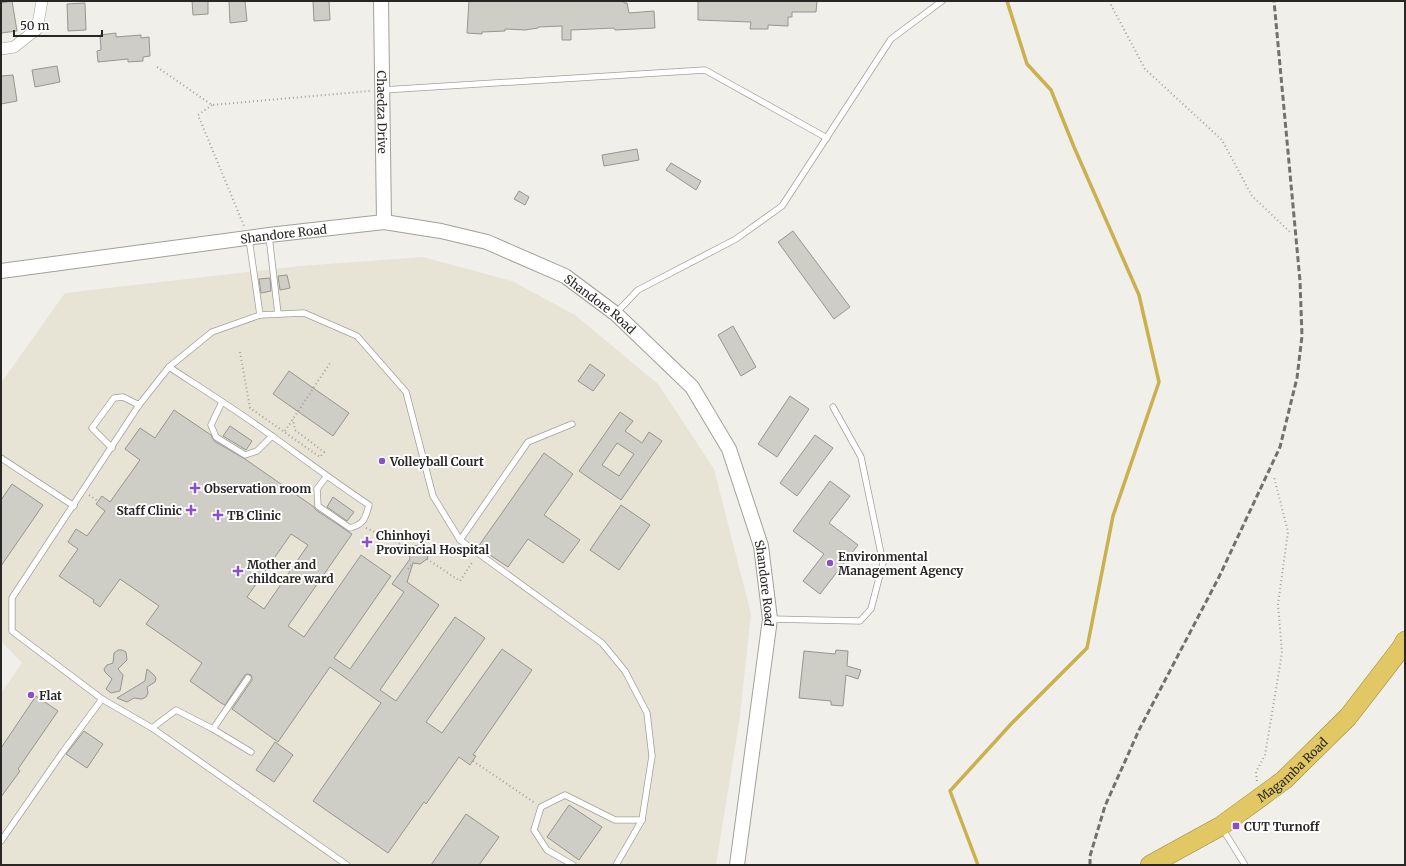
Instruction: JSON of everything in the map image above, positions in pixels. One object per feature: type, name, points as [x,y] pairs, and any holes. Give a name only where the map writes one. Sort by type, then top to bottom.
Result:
[{"type":"highway","name":"Magamba Road","points":[[1150,865],[1221,826],[1284,780],[1348,717],[1405,641]]},
{"type":"street","points":[[1,49],[14,47],[37,29],[42,1]]},
{"type":"street","name":"Chaedza Drive","points":[[381,1],[381,90],[384,222]]},
{"type":"street","name":"Shandore Road","points":[[1,271],[249,239],[269,235],[384,222],[441,231],[487,242],[565,276],[616,314],[692,387],[729,449],[761,546],[770,619],[737,865]]},
{"type":"lane","points":[[616,314],[638,290],[736,239],[782,206],[891,39],[942,1]]},
{"type":"lane","points":[[381,90],[705,70],[827,138]]},
{"type":"lane","points":[[269,235],[278,314]]},
{"type":"lane","points":[[249,239],[260,315]]},
{"type":"lane","points":[[347,865],[152,728],[102,699],[12,631],[12,598],[140,405],[169,367],[212,332],[260,315],[304,313],[357,336],[406,392],[433,496],[460,540],[602,643],[625,671],[647,713],[652,756],[642,820],[616,865]]},
{"type":"lane","points":[[169,367],[272,436],[326,477],[369,505],[366,517],[359,525],[350,528],[318,506],[317,488],[326,477]]},
{"type":"lane","points":[[112,448],[92,428],[114,398],[123,397],[140,405]]},
{"type":"lane","points":[[222,402],[211,425],[216,437],[245,455],[257,451],[272,436]]},
{"type":"lane","points":[[770,619],[860,620],[871,609],[883,563],[861,457],[833,407]]},
{"type":"lane","points":[[460,540],[528,442],[572,424]]},
{"type":"lane","points":[[1,458],[74,506]]},
{"type":"lane","points":[[213,729],[248,678]]},
{"type":"lane","points":[[1,841],[62,753],[102,699]]},
{"type":"lane","points":[[152,728],[176,710],[213,729],[251,752]]},
{"type":"lane","points":[[573,865],[547,850],[534,830],[541,807],[565,795],[615,820],[642,820]]},
{"type":"lane","points":[[1221,826],[1245,865]]},
{"type":"path","points":[[1109,1],[1146,69],[1222,140],[1252,196],[1290,232]]},
{"type":"path","points":[[157,67],[212,105]]},
{"type":"path","points":[[249,239],[198,115],[212,105],[381,90]]},
{"type":"path","points":[[240,352],[250,408],[320,457],[324,452],[295,430],[293,419]]},
{"type":"path","points":[[284,432],[330,363]]},
{"type":"path","points":[[1258,799],[1256,772],[1266,755],[1282,653],[1278,604],[1288,532],[1274,477]]},
{"type":"path","points":[[359,525],[411,549]]},
{"type":"path","points":[[427,559],[460,581],[478,553]]},
{"type":"path","points":[[408,569],[413,562]]},
{"type":"path","points":[[473,760],[541,807]]},
{"type":"shaded area","name":"Chinhoyi Provincial Hospital","points":[[423,257],[512,281],[575,315],[658,384],[714,469],[751,614],[740,716],[716,865],[1,865],[1,693],[22,663],[1,641],[1,383],[65,293],[300,266]]},
{"type":"building","points":[[12,1],[17,31],[1,33],[1,3]]},
{"type":"building","points":[[192,1],[208,1],[208,14],[193,15]]},
{"type":"building","points":[[229,1],[245,1],[247,21],[230,23]]},
{"type":"building","points":[[313,1],[329,1],[330,20],[314,21]]},
{"type":"building","points":[[469,1],[624,1],[624,3],[627,3],[629,13],[654,11],[655,28],[571,30],[571,40],[562,40],[562,26],[538,27],[525,30],[505,29],[505,31],[482,32],[482,34],[467,33]]},
{"type":"building","points":[[698,1],[817,1],[816,12],[792,12],[792,17],[788,17],[788,26],[768,25],[768,29],[750,29],[751,22],[698,20]]},
{"type":"building","points":[[85,3],[86,30],[68,31],[67,4]]},
{"type":"building","points":[[116,33],[116,37],[141,35],[141,38],[149,37],[150,56],[143,57],[143,61],[128,62],[128,59],[98,62],[97,51],[101,50],[100,35]]},
{"type":"building","points":[[57,66],[60,82],[35,87],[32,70]]},
{"type":"building","points":[[13,75],[17,101],[1,104],[1,76]]},
{"type":"building","points":[[637,149],[639,160],[604,166],[602,155]]},
{"type":"building","points":[[671,163],[701,181],[696,190],[666,170]]},
{"type":"building","points":[[519,191],[529,197],[525,205],[514,199]]},
{"type":"building","points":[[793,231],[850,307],[834,319],[778,242]]},
{"type":"building","points":[[287,275],[290,288],[280,290],[278,276]]},
{"type":"building","points":[[270,278],[271,291],[261,293],[259,279]]},
{"type":"building","points":[[733,326],[756,367],[741,376],[718,335]]},
{"type":"building","points":[[590,364],[605,375],[593,391],[578,381]]},
{"type":"building","points":[[289,371],[349,413],[333,436],[273,394]]},
{"type":"building","points":[[790,396],[809,409],[777,457],[758,444]]},
{"type":"building","points":[[174,410],[211,435],[214,441],[245,459],[352,534],[288,626],[304,637],[361,555],[391,576],[334,658],[350,669],[404,592],[392,584],[410,559],[409,552],[413,546],[420,545],[426,549],[428,556],[427,559],[420,564],[413,563],[407,582],[439,605],[380,690],[396,701],[455,617],[485,638],[426,722],[442,733],[502,649],[532,670],[473,755],[476,756],[470,765],[459,757],[426,804],[424,802],[388,853],[313,801],[381,703],[330,667],[278,742],[232,709],[252,680],[251,675],[245,675],[225,705],[221,703],[190,681],[202,663],[146,624],[159,606],[120,579],[100,607],[93,602],[94,600],[59,576],[78,549],[68,542],[76,529],[87,536],[105,511],[96,504],[102,496],[110,502],[140,460],[125,449],[140,428],[155,438]],"holes":[[[291,534],[308,545],[264,609],[247,597]]]},
{"type":"building","points":[[620,412],[633,421],[625,431],[642,443],[649,432],[662,441],[621,500],[579,471]],"holes":[[[617,443],[634,454],[619,476],[602,465]]]},
{"type":"building","points":[[230,426],[252,441],[246,450],[223,436]]},
{"type":"building","points":[[815,435],[833,448],[797,496],[780,483]]},
{"type":"building","points":[[544,453],[573,474],[544,515],[580,540],[563,563],[528,539],[508,567],[478,547]]},
{"type":"building","points":[[830,481],[850,496],[829,523],[858,545],[820,594],[803,581],[824,554],[793,531]]},
{"type":"building","points":[[12,484],[43,505],[1,566],[1,500]]},
{"type":"building","points":[[333,497],[354,512],[347,521],[327,507]]},
{"type":"building","points":[[621,505],[650,525],[619,570],[590,550]]},
{"type":"building","points":[[118,650],[126,652],[127,660],[118,669],[123,675],[120,691],[111,693],[106,689],[112,679],[104,669],[107,665],[113,663],[114,653]]},
{"type":"building","points":[[836,650],[848,651],[847,666],[861,670],[858,679],[846,675],[843,706],[831,705],[831,701],[799,698],[804,651],[835,654]]},
{"type":"building","points":[[147,669],[156,678],[155,682],[147,687],[148,693],[146,697],[142,699],[134,698],[127,702],[117,698],[145,681]]},
{"type":"building","points":[[36,696],[58,711],[18,769],[20,771],[1,797],[1,748]]},
{"type":"building","points":[[84,731],[103,744],[87,768],[66,754]]},
{"type":"building","points":[[275,742],[293,755],[274,782],[256,770]]},
{"type":"building","points":[[569,805],[602,827],[579,860],[547,837]]},
{"type":"building","points":[[466,814],[499,837],[479,865],[431,865]]},
{"type":"waterway","points":[[978,865],[950,791],[1012,723],[1087,648],[1113,516],[1159,382],[1139,295],[1074,147],[1051,90],[1027,64],[1007,1]]},
{"type":"railway","points":[[1090,865],[1090,856],[1105,806],[1139,730],[1219,577],[1280,447],[1297,378],[1302,336],[1300,281],[1274,1]]},
{"type":"place","name":"Volleyball Court","points":[[382,461]]},
{"type":"place","name":"Observation room","points":[[195,488]]},
{"type":"place","name":"Staff Clinic","points":[[191,510]]},
{"type":"place","name":"TB Clinic","points":[[218,515]]},
{"type":"place","name":"Chinhoyi Provincial Hospital","points":[[367,542]]},
{"type":"place","name":"Environmental Management Agency","points":[[830,563]]},
{"type":"place","name":"Mother and childcare ward","points":[[238,571]]},
{"type":"place","name":"Flat","points":[[31,695]]},
{"type":"place","name":"CUT Turnoff","points":[[1236,826]]}]
